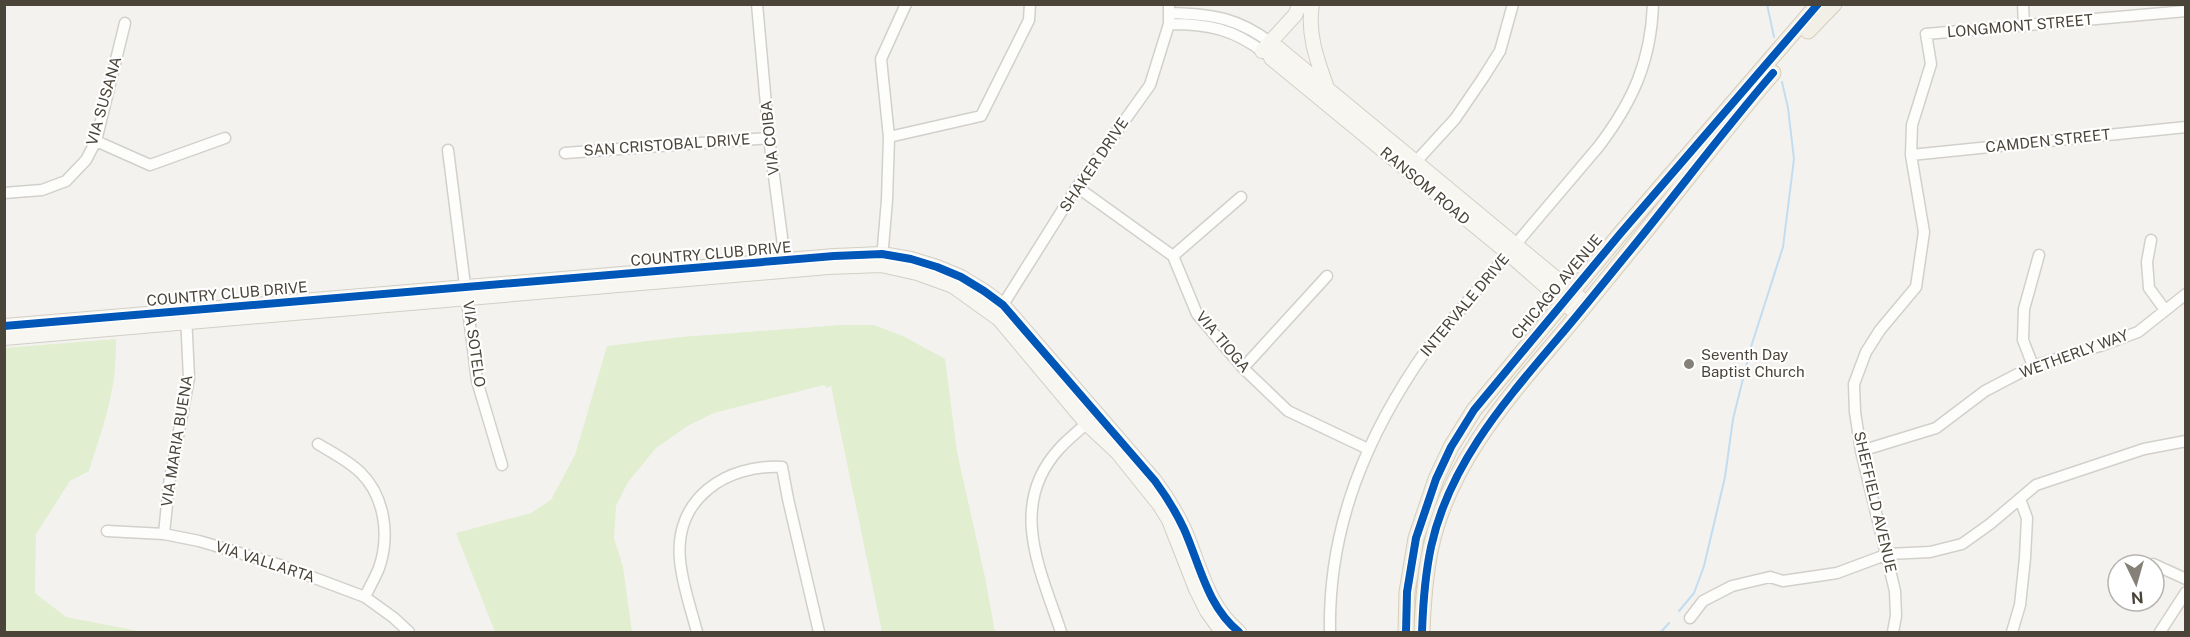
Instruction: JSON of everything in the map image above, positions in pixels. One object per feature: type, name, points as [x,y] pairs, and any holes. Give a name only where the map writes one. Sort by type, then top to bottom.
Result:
[{"type":"main road","name":"CHICAGO AVENUE","points":[[1406,633],[1407,592],[1416,538],[1436,479],[1451,447],[1474,410],[1627,224],[1818,4]]},
{"type":"main road","points":[[1422,633],[1423,597],[1431,546],[1450,491],[1464,461],[1486,426],[1762,85],[1819,18],[1834,4]]},
{"type":"street","name":"VIA COIBA","points":[[757,4],[769,138],[786,266]]},
{"type":"street","points":[[881,260],[887,200],[889,137],[881,59],[906,4]]},
{"type":"street","points":[[889,137],[981,116],[1029,20],[1030,4]]},
{"type":"street","points":[[1275,54],[1300,4]]},
{"type":"street","points":[[1312,4],[1313,46],[1328,90]]},
{"type":"street","points":[[1411,167],[1455,119],[1500,51],[1513,4]]},
{"type":"street","name":"INTERVALE DRIVE","points":[[1330,633],[1334,569],[1340,538],[1353,487],[1368,449],[1402,384],[1427,349],[1619,120],[1640,78],[1648,47],[1653,4]]},
{"type":"street","points":[[2023,4],[2024,26]]},
{"type":"street","name":"LONGMONT STREET","points":[[1926,34],[2024,26],[2148,10],[2186,11]]},
{"type":"street","points":[[1169,14],[1218,16],[1249,27],[1275,54]]},
{"type":"street","name":"SHAKER DRIVE","points":[[999,310],[1077,187],[1150,85],[1169,14]]},
{"type":"street","name":"VIA SUSANA","points":[[4,193],[42,190],[66,181],[86,160],[96,141],[125,23]]},
{"type":"street","name":"SHEFFIELD AVENUE","points":[[1893,633],[1896,616],[1895,591],[1861,451],[1855,412],[1854,384],[1866,352],[1880,330],[1916,287],[1924,232],[1911,155],[1912,125],[1931,64],[1926,34]]},
{"type":"street","points":[[1275,54],[1313,46]]},
{"type":"street","name":"RANSOM ROAD","points":[[1275,54],[1328,90],[1411,167]]},
{"type":"street","name":"RANSOM ROAD","points":[[1275,54],[1512,248],[1582,309]]},
{"type":"street","name":"CAMDEN STREET","points":[[1911,155],[2186,127]]},
{"type":"street","points":[[96,141],[150,165],[225,138]]},
{"type":"street","name":"SAN CRISTOBAL DRIVE","points":[[565,153],[769,138]]},
{"type":"street","name":"VIA SOTELO","points":[[448,150],[477,381],[502,465]]},
{"type":"street","points":[[1077,187],[1173,256],[1241,197]]},
{"type":"street","points":[[2151,240],[2147,262],[2149,288],[2165,310]]},
{"type":"street","points":[[2033,366],[2023,339],[2024,309],[2039,255]]},
{"type":"street","name":"VIA TIOGA","points":[[1173,256],[1197,314],[1243,368],[1288,411],[1368,449]]},
{"type":"street","name":"COUNTRY CLUB DRIVE","points":[[4,326],[186,317],[786,266],[881,260],[937,267],[961,277],[999,310],[1092,419],[1159,504],[1169,520],[1196,590],[1222,633]]},
{"type":"street","points":[[1243,368],[1327,276]]},
{"type":"street","name":"WETHERLY WAY","points":[[1861,451],[1936,428],[1984,391],[2033,366],[2138,332],[2186,294]]},
{"type":"street","name":"COUNTRY CLUB DRIVE","points":[[4,338],[186,317]]},
{"type":"street","name":"VIA MARIA BUENA","points":[[164,534],[169,484],[189,378],[186,317]]},
{"type":"street","points":[[1061,633],[1031,535],[1031,509],[1036,487],[1045,468],[1059,449],[1092,419]]},
{"type":"street","name":"COUNTRY CLUB DRIVE","points":[[1092,419],[1155,481],[1171,504],[1213,601],[1239,633]]},
{"type":"street","points":[[1690,618],[1703,601],[1732,586],[1770,578],[1783,581],[1837,573],[1888,555],[1930,552],[1962,544],[1990,524],[2036,485],[2144,449],[2186,441]]},
{"type":"street","points":[[318,444],[361,473],[370,485],[381,508],[384,521],[383,551],[379,568],[365,597]]},
{"type":"street","points":[[697,633],[680,559],[682,533],[687,518],[701,495],[720,480],[734,473],[764,466],[782,466],[819,633]]},
{"type":"street","points":[[2012,633],[2020,605],[2025,558],[2027,518],[2020,499]]},
{"type":"street","name":"VIA VALLARTA","points":[[107,531],[164,534],[200,541],[280,566],[365,597],[394,618],[409,633]]},
{"type":"street","points":[[2166,570],[2186,579]]},
{"type":"street","points":[[2160,633],[2186,592]]},
{"type":"green space","points":[[841,325],[874,325],[903,336],[945,359],[957,452],[995,632],[882,632],[831,386],[827,388],[824,385],[714,413],[689,425],[656,448],[628,482],[616,506],[614,538],[623,567],[632,632],[495,632],[456,533],[531,513],[551,500],[575,455],[607,346],[681,337]]},
{"type":"green space","points":[[116,339],[112,391],[89,471],[70,481],[36,534],[35,593],[66,617],[143,632],[5,632],[5,348]]},
{"type":"waterway","points":[[1767,4],[1774,37]]},
{"type":"waterway","points":[[1679,611],[1694,593],[1704,566],[1725,477],[1733,419],[1751,347],[1783,247],[1794,159],[1788,108],[1782,82]]},
{"type":"waterway","points":[[1661,632],[1669,623]]},
{"type":"cycle path","points":[[1406,632],[1407,592],[1416,538],[1436,479],[1451,447],[1474,410],[1620,234],[1818,4]]},
{"type":"cycle path","points":[[1422,632],[1431,547],[1439,517],[1465,461],[1519,385],[1773,73]]},
{"type":"cycle path","points":[[4,326],[834,256],[882,254],[911,259],[961,277],[1003,305],[1155,481],[1171,504],[1184,529],[1219,610],[1239,632]]},
{"type":"place","name":"Seventh Day Baptist Church","points":[[1689,364]]}]
